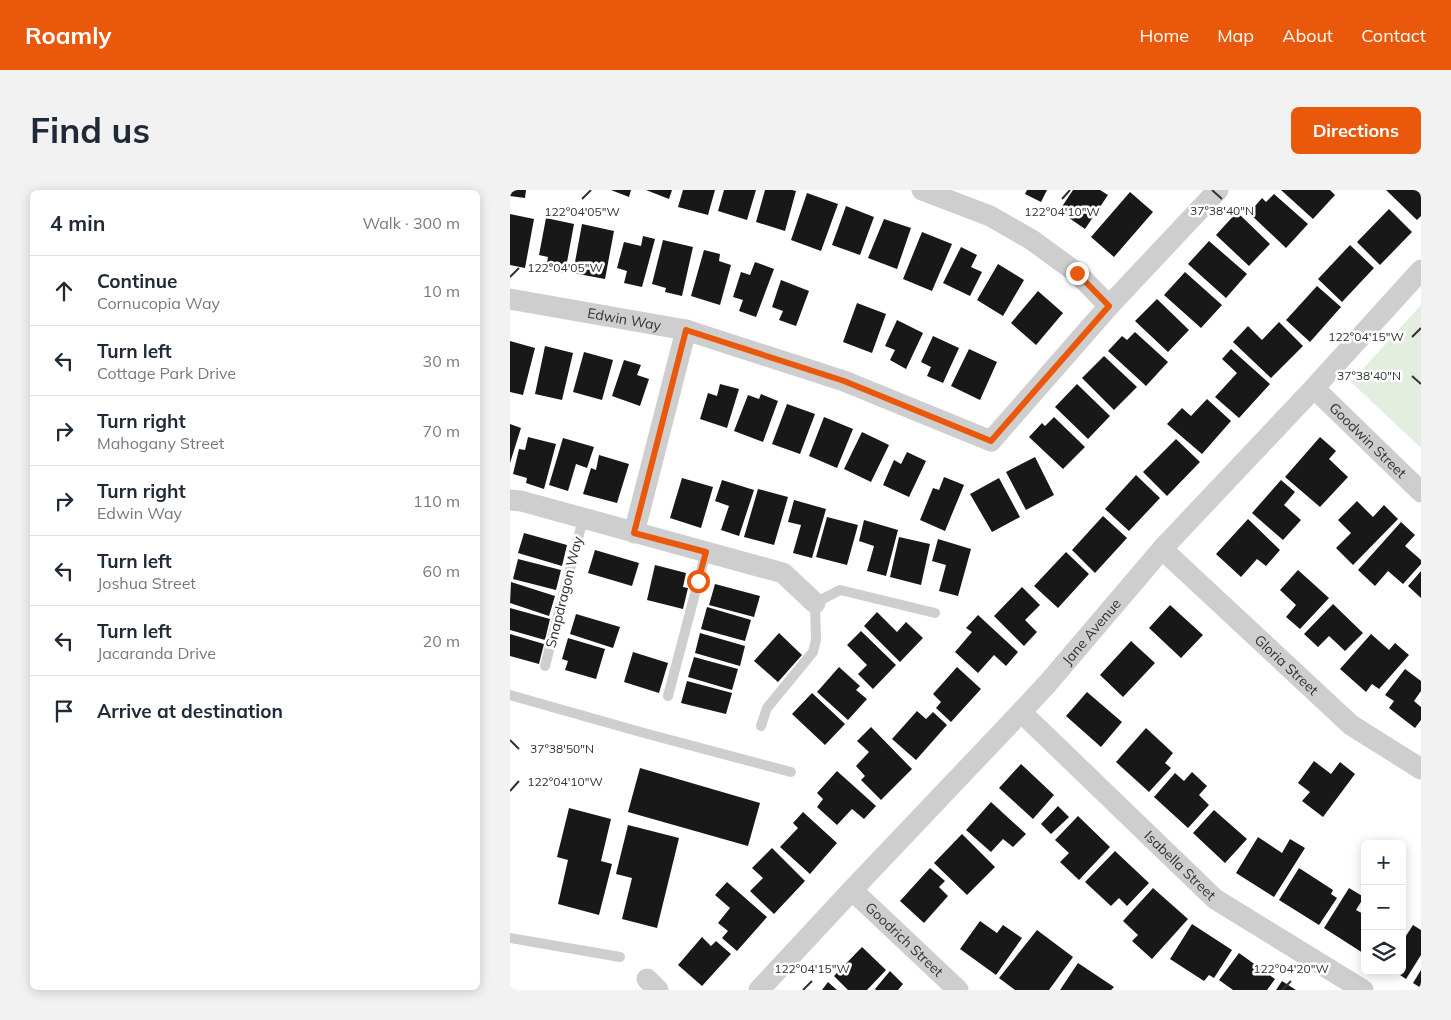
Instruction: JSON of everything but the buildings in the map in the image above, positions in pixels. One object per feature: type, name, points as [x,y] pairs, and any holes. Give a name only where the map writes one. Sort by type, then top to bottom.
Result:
[{"type":"street","points":[[922,190],[990,216],[1032,240],[1077,273],[1109,306],[1218,190]]},
{"type":"street","name":"Jane Avenue","points":[[760,990],[1048,683],[1162,549],[1314,388],[1421,270]]},
{"type":"street","name":"Edwin Way","points":[[510,299],[686,330],[844,381],[991,441],[1109,306]]},
{"type":"street","points":[[634,533],[686,330]]},
{"type":"street","name":"Goodwin Street","points":[[1314,388],[1421,492]]},
{"type":"street","points":[[510,500],[521,501],[783,573],[815,602]]},
{"type":"street","name":"Gloria Street","points":[[1162,549],[1351,725],[1421,769]]},
{"type":"street","name":"Isabella Street","points":[[1021,712],[1215,899],[1363,990]]},
{"type":"street","name":"Goodrich Street","points":[[852,890],[958,990]]},
{"type":"lane","name":"Snapdragon Way","points":[[545,666],[583,519]]},
{"type":"lane","points":[[668,696],[706,552]]},
{"type":"lane","points":[[760,726],[767,708],[813,652],[816,640],[815,602],[840,590],[934,613]]},
{"type":"lane","points":[[510,695],[791,772]]},
{"type":"lane","points":[[510,938],[620,957]]},
{"type":"shaded area","points":[[1421,305],[1421,448],[1351,382]]},
{"type":"route","points":[[698,581],[706,552],[634,533],[686,330],[844,381],[991,441],[1109,306],[1077,273]]}]
